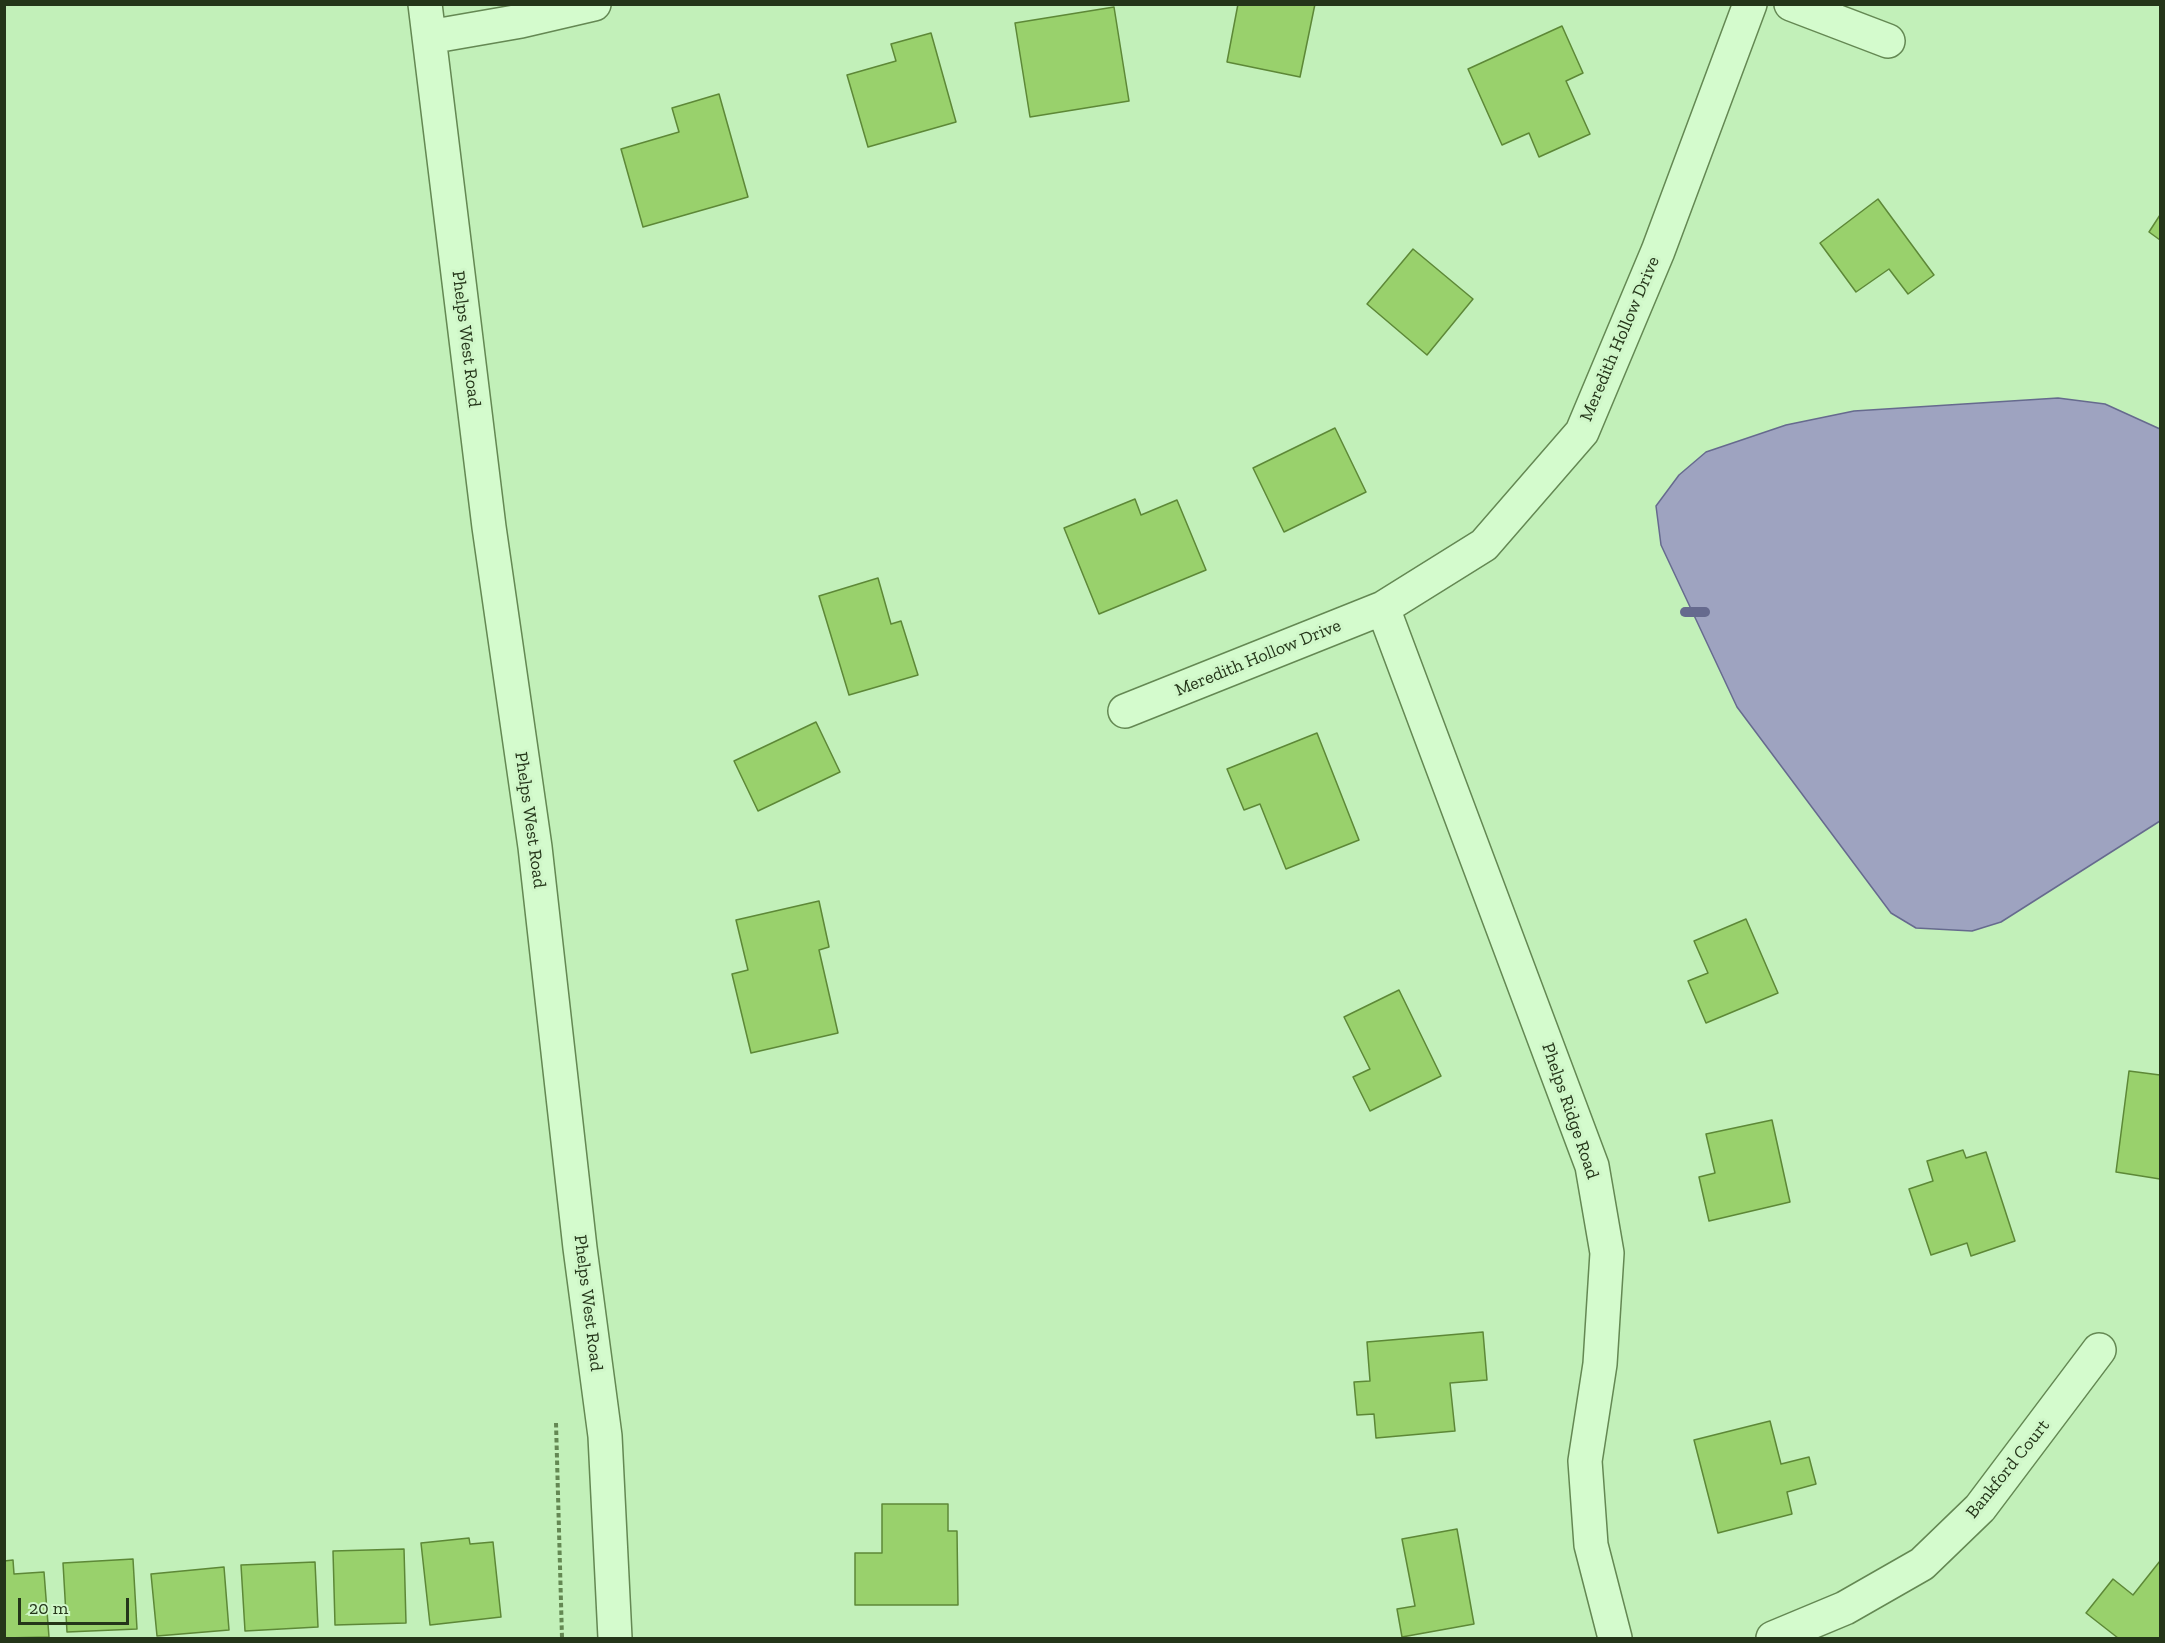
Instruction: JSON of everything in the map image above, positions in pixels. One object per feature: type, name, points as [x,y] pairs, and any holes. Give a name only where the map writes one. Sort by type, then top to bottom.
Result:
[{"type":"street","name":"Phelps West Road","points":[[425,4],[489,527],[535,847],[580,1248],[605,1436],[615,1638]]},
{"type":"street","points":[[429,38],[521,21],[594,4]]},
{"type":"street","name":"Meredith Hollow Drive","points":[[1125,711],[1383,608],[1484,545],[1582,432],[1658,251],[1749,4]]},
{"type":"street","points":[[1791,4],[1888,41]]},
{"type":"street","name":"Phelps Ridge Road","points":[[1383,608],[1592,1166],[1607,1253],[1600,1365],[1585,1461],[1591,1545],[1615,1638]]},
{"type":"street","name":"Bankford Court","points":[[1773,1638],[1845,1608],[1922,1564],[1980,1508],[2099,1350]]},
{"type":"path","points":[[556,1423],[562,1638]]},
{"type":"water","points":[[2058,398],[2105,404],[2160,429],[2160,821],[2001,922],[1972,931],[1916,928],[1891,913],[1737,707],[1661,545],[1656,506],[1679,475],[1706,452],[1786,425],[1854,411]]},
{"type":"building","points":[[1238,4],[1315,4],[1300,77],[1227,62]]},
{"type":"building","points":[[1114,7],[1129,101],[1030,117],[1015,23]]},
{"type":"building","points":[[1562,26],[1583,73],[1566,81],[1590,134],[1539,157],[1529,133],[1502,145],[1468,69]]},
{"type":"building","points":[[931,33],[956,122],[868,147],[847,75],[896,61],[891,44]]},
{"type":"building","points":[[719,94],[748,197],[643,227],[621,149],[679,132],[672,108]]},
{"type":"building","points":[[1878,199],[1934,275],[1908,294],[1889,269],[1856,292],[1820,243]]},
{"type":"building","points":[[2160,215],[2160,240],[2149,232]]},
{"type":"building","points":[[1413,249],[1473,299],[1427,355],[1367,304]]},
{"type":"building","points":[[1335,428],[1366,492],[1284,532],[1253,468]]},
{"type":"building","points":[[1135,499],[1141,515],[1177,500],[1206,570],[1099,614],[1064,528]]},
{"type":"building","points":[[878,578],[891,624],[901,621],[918,675],[849,695],[819,596]]},
{"type":"building","points":[[816,722],[840,772],[758,811],[734,761]]},
{"type":"building","points":[[1317,733],[1359,840],[1286,869],[1260,804],[1244,810],[1227,769]]},
{"type":"building","points":[[819,901],[829,947],[819,950],[838,1033],[751,1053],[732,974],[748,970],[736,920]]},
{"type":"building","points":[[1746,919],[1778,993],[1706,1023],[1688,981],[1708,973],[1694,941]]},
{"type":"building","points":[[1399,990],[1441,1076],[1370,1111],[1353,1077],[1370,1069],[1344,1017]]},
{"type":"building","points":[[2129,1071],[2160,1075],[2160,1179],[2116,1172]]},
{"type":"building","points":[[1772,1120],[1790,1202],[1709,1221],[1699,1177],[1715,1173],[1706,1134]]},
{"type":"building","points":[[1963,1150],[1966,1158],[1986,1152],[2015,1241],[1971,1256],[1967,1243],[1931,1255],[1909,1189],[1933,1181],[1927,1161]]},
{"type":"building","points":[[1483,1332],[1487,1380],[1450,1383],[1455,1431],[1376,1438],[1374,1414],[1357,1415],[1354,1382],[1370,1381],[1367,1342]]},
{"type":"building","points":[[1770,1421],[1781,1464],[1809,1457],[1816,1484],[1787,1492],[1792,1514],[1718,1533],[1694,1440]]},
{"type":"building","points":[[882,1504],[948,1504],[948,1531],[957,1531],[958,1605],[855,1605],[855,1553],[882,1553]]},
{"type":"building","points":[[1457,1529],[1474,1624],[1402,1637],[1397,1609],[1415,1606],[1402,1539]]},
{"type":"building","points":[[469,1538],[470,1544],[493,1542],[501,1617],[430,1625],[421,1543]]},
{"type":"building","points":[[404,1549],[406,1623],[335,1625],[333,1551]]},
{"type":"building","points":[[133,1559],[137,1629],[67,1632],[63,1563]]},
{"type":"building","points":[[13,1560],[14,1574],[44,1572],[49,1637],[4,1638],[4,1561]]},
{"type":"building","points":[[2160,1561],[2160,1638],[2118,1638],[2086,1613],[2113,1579],[2133,1595]]},
{"type":"building","points":[[315,1562],[318,1627],[245,1631],[241,1565]]},
{"type":"building","points":[[224,1567],[229,1630],[157,1636],[151,1574]]},
{"type":"waterway","points":[[1685,612],[1705,612]]}]
